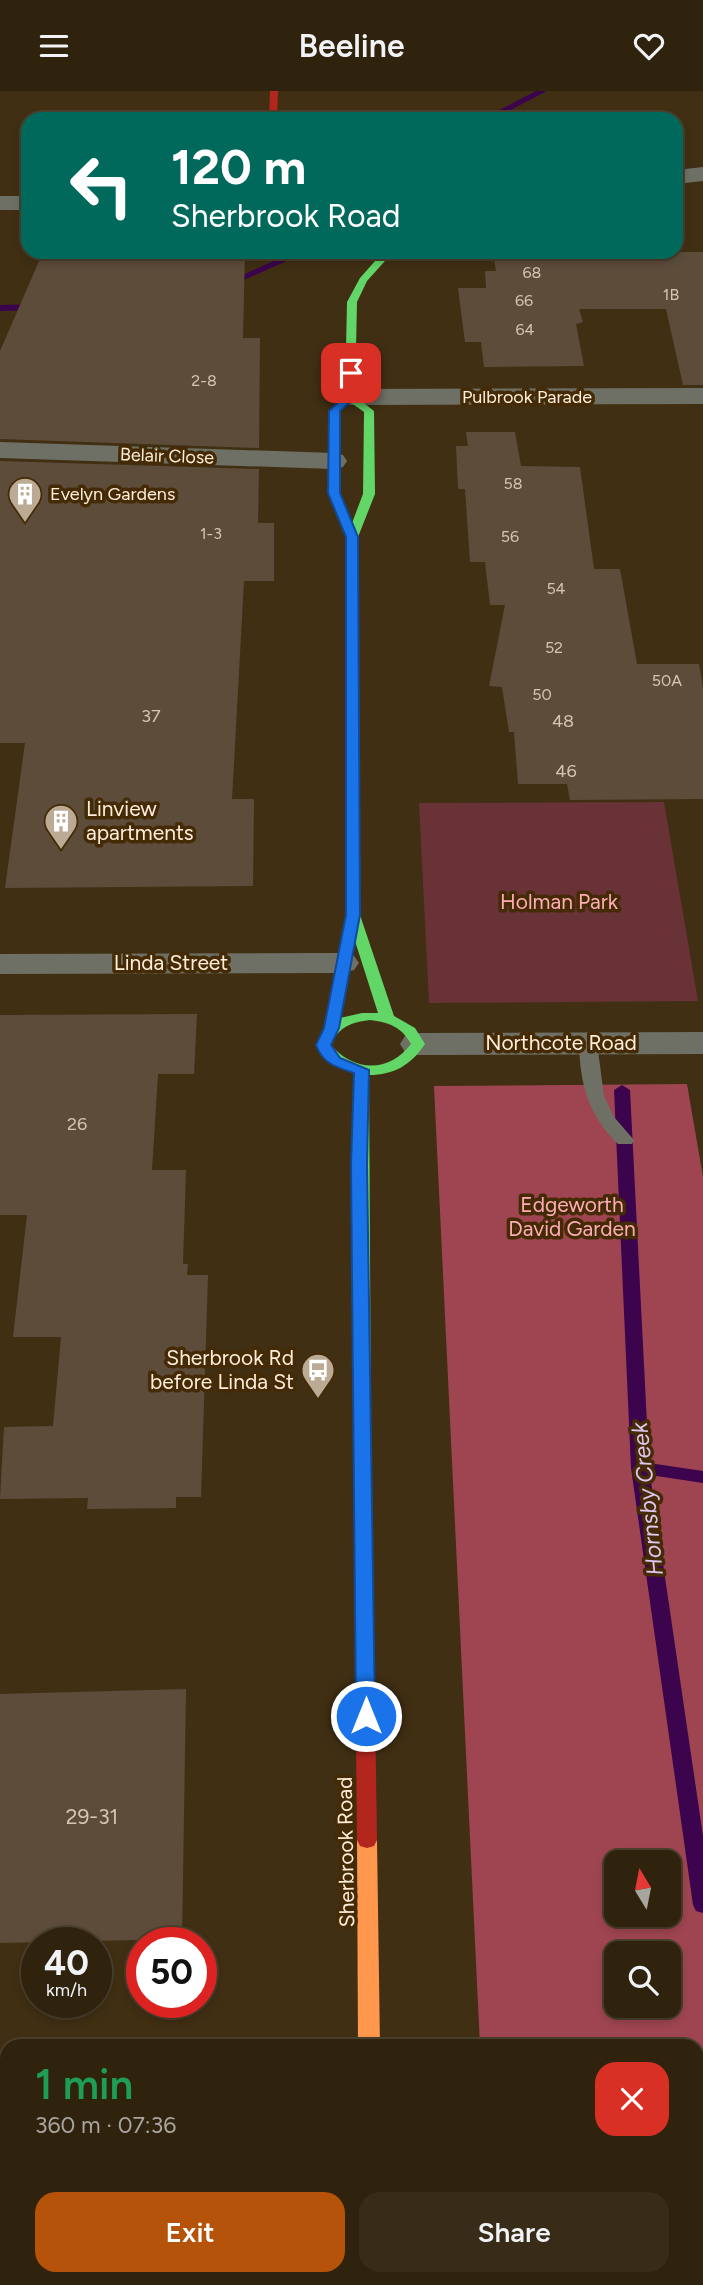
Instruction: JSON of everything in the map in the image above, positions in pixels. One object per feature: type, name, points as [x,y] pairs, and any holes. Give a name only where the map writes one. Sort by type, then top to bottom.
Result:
[{"type":"main road","points":[[273,112],[274,91]]},
{"type":"main road","points":[[352,537],[334,493],[335,411],[350,397],[352,302],[363,280],[382,259]]},
{"type":"main road","points":[[331,1028],[356,1018],[387,1018],[409,1028],[418,1044],[416,1052],[401,1065],[389,1069],[361,1070],[346,1067],[327,1054],[323,1045],[331,1028],[353,915],[352,537],[369,494],[369,411],[350,397]]},
{"type":"main road","points":[[353,915],[387,1018]]},
{"type":"main road","name":"Sherbrook Road","points":[[361,1070],[359,1165],[369,2039]]},
{"type":"street","points":[[683,176],[703,174]]},
{"type":"street","points":[[0,204],[21,203]]},
{"type":"street","name":"Pulbrook Parade","points":[[350,397],[703,396]]},
{"type":"street","name":"Belair Close","points":[[0,450],[334,461]]},
{"type":"street","name":"Linda Street","points":[[0,964],[342,963]]},
{"type":"street","name":"Northcote Road","points":[[418,1044],[703,1043]]},
{"type":"lane","points":[[588,1043],[591,1091],[611,1128],[625,1140]]},
{"type":"green space","name":"Holman Park","points":[[664,802],[698,1001],[429,1003],[419,803]]},
{"type":"green space","name":"Edgeworth David Garden","points":[[687,1084],[703,1177],[703,2039],[480,2039],[434,1086]]},
{"type":"building","points":[[683,252],[703,252],[703,385],[683,385],[666,309],[579,309],[583,322],[576,324],[584,366],[484,367],[481,342],[465,342],[458,288],[486,288],[485,271],[496,271],[494,259],[683,259]]},
{"type":"building","points":[[40,259],[245,259],[243,338],[260,338],[259,448],[0,439],[0,351]]},
{"type":"building","points":[[466,432],[515,432],[521,466],[580,467],[594,569],[620,569],[637,664],[699,664],[703,688],[703,799],[570,800],[567,784],[518,784],[514,732],[509,732],[502,687],[489,686],[505,605],[490,605],[485,562],[470,562],[465,489],[458,489],[456,446],[468,446]]},
{"type":"building","points":[[0,461],[259,469],[258,523],[274,523],[274,581],[244,581],[232,799],[254,799],[253,886],[5,888],[25,743],[0,743]]},
{"type":"building","points":[[197,1014],[194,1074],[158,1074],[152,1170],[186,1170],[183,1264],[188,1264],[187,1275],[208,1275],[201,1497],[176,1497],[176,1508],[87,1509],[88,1498],[0,1499],[4,1427],[53,1426],[61,1337],[13,1337],[27,1215],[0,1215],[0,1015]]},
{"type":"building","points":[[186,1689],[182,1927],[126,1927],[126,1940],[112,1941],[112,1927],[21,1927],[21,1943],[0,1943],[0,1694]]},
{"type":"waterway","name":"Hornsby Creek","points":[[500,112],[543,91]]},
{"type":"waterway","points":[[227,284],[286,259]]},
{"type":"waterway","points":[[0,308],[40,307]]},
{"type":"waterway","name":"Hornsby Creek","points":[[622,1090],[640,1468]]},
{"type":"waterway","points":[[640,1468],[703,1477]]},
{"type":"waterway","name":"Hornsby Creek","points":[[640,1468],[703,1905]]},
{"type":"traffic: fast","points":[[352,537],[334,493],[335,411],[350,397],[352,302],[363,280],[382,259]]},
{"type":"traffic: fast","points":[[331,1028],[353,915],[352,537],[369,494],[369,411],[350,397]]},
{"type":"traffic: fast","points":[[354,917],[387,1018]]},
{"type":"traffic: fast","points":[[370,1016],[399,1023],[415,1037],[418,1044],[398,1065],[385,1070],[357,1069],[344,1064],[323,1045],[331,1031],[341,1023],[370,1016]]},
{"type":"traffic: fast","points":[[361,1070],[362,1433]]},
{"type":"traffic: slow","points":[[367,1840],[369,2039]]},
{"type":"traffic: jam","points":[[273,112],[274,91]]},
{"type":"traffic: jam","points":[[362,1433],[367,1840]]},
{"type":"place","name":"Evelyn Gardens","points":[[25,524]]},
{"type":"place","name":"Linview apartments","points":[[61,851]]},
{"type":"place","name":"Sherbrook Rd before Linda St","points":[[318,1400]]},
{"type":"route","points":[[351,373],[350,397],[335,411],[334,493],[352,537],[350,821],[353,915],[331,1028],[323,1045],[327,1054],[335,1061],[361,1070],[359,1165],[366,1716]]}]
